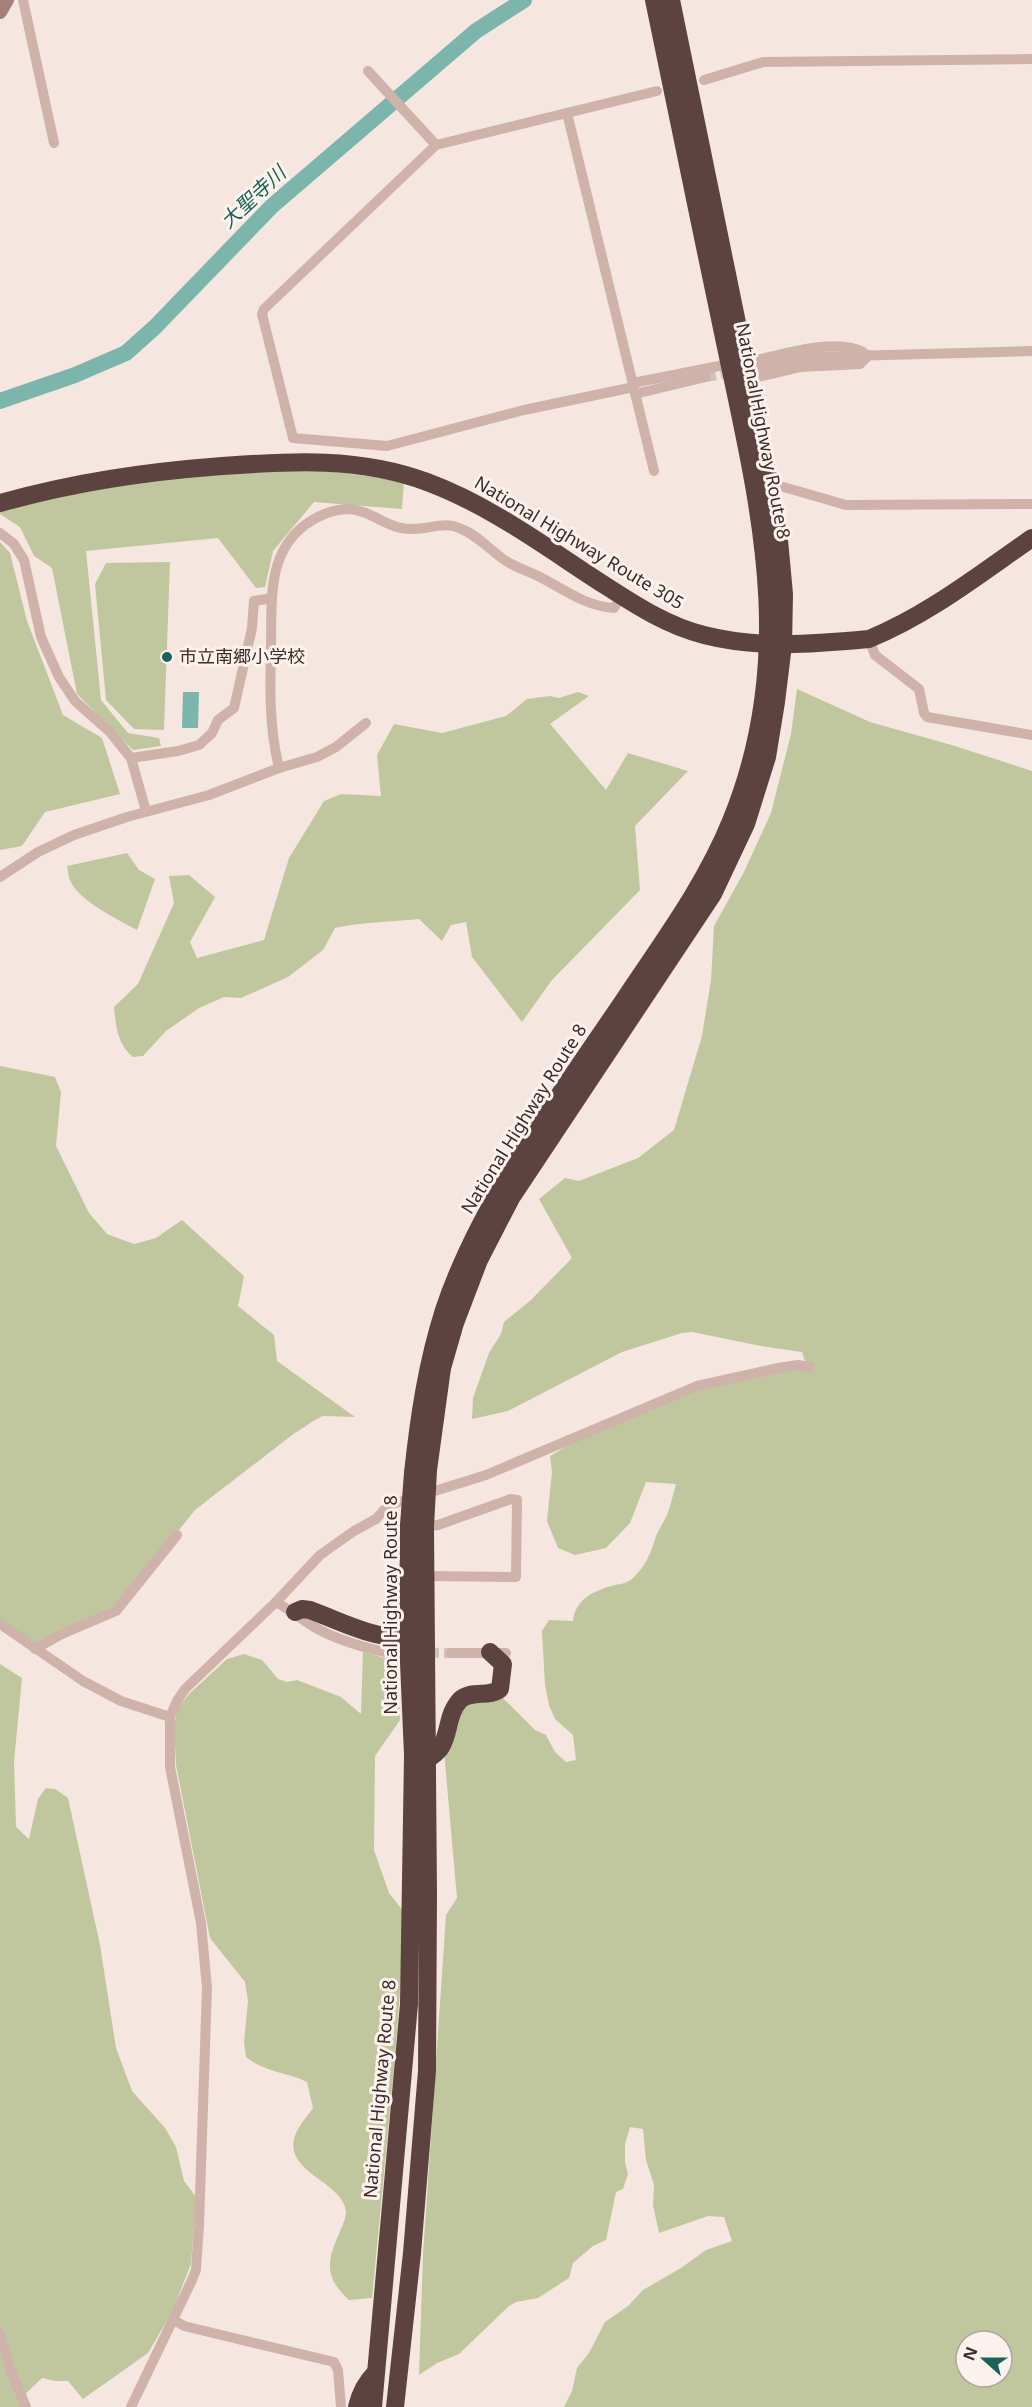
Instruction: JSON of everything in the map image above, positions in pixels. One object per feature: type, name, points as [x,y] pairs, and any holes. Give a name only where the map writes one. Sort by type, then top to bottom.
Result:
[{"type":"highway","name":"National Highway Route 8","points":[[373,2407],[409,2004],[413,1755],[408,1639],[417,1526],[422,1397],[430,1361],[445,1308],[464,1260],[486,1216],[535,1132],[694,896],[714,859],[732,819],[752,758],[784,594],[771,489],[660,1]]},
{"type":"highway","name":"National Highway Route 8","points":[[745,368],[755,484],[776,644]]},
{"type":"highway","name":"National Highway Route 305","points":[[0,503],[88,481],[174,470],[295,461],[359,465],[427,482],[468,500],[653,615],[702,635],[776,644],[810,645],[869,639],[909,620],[1032,538]]},
{"type":"highway","name":"National Highway Route 8","points":[[395,2407],[412,2253],[427,2071],[425,1576],[417,1526]]},
{"type":"highway","points":[[295,1612],[302,1609],[310,1610],[364,1632],[408,1639]]},
{"type":"highway","points":[[427,1760],[440,1749],[450,1716],[460,1701],[472,1694],[496,1693],[500,1689],[503,1664],[498,1652]]},
{"type":"highway","points":[[405,2407],[419,2273],[412,2253]]},
{"type":"highway","points":[[357,2407],[359,2397],[368,2380],[377,2371]]},
{"type":"street","points":[[0,12],[8,0]]},
{"type":"street","points":[[23,0],[54,142]]},
{"type":"street","points":[[704,80],[763,62],[1032,59]]},
{"type":"street","points":[[368,70],[432,141]]},
{"type":"street","points":[[657,91],[567,113],[432,141],[264,309],[262,314],[293,438],[387,446],[524,410],[745,368],[814,348],[844,348],[859,350],[869,355],[1032,351]]},
{"type":"street","points":[[567,113],[654,471]]},
{"type":"street","points":[[745,368],[860,364],[869,355]]},
{"type":"street","points":[[634,388],[706,377]]},
{"type":"street","points":[[771,489],[780,486],[846,505],[1032,504]]},
{"type":"street","points":[[279,768],[269,713],[274,573],[288,542],[300,528],[317,516],[345,509],[371,514],[398,528],[427,530],[445,524],[460,528],[506,561],[585,602],[598,607],[614,608],[622,596]]},
{"type":"street","points":[[0,533],[14,544],[24,560],[41,637],[64,686],[75,701],[110,732],[131,758],[146,811]]},
{"type":"street","points":[[131,758],[178,751],[199,745],[212,733],[218,720],[234,708],[252,628],[254,601],[272,598]]},
{"type":"street","points":[[869,639],[875,655],[919,689],[927,717],[1032,735]]},
{"type":"street","points":[[0,876],[38,852],[74,835],[146,811],[209,795],[279,768],[317,757],[336,747],[366,723]]},
{"type":"street","points":[[131,2407],[196,2270],[207,1988],[201,1923],[170,1767],[170,1718],[177,1701],[185,1689],[276,1602],[320,1555],[354,1531],[376,1519],[393,1504],[486,1475],[697,1386],[778,1368],[798,1365],[810,1367]]},
{"type":"street","points":[[417,1526],[438,1525],[511,1499],[517,1500],[516,1576],[425,1576]]},
{"type":"street","points":[[35,1649],[62,1634],[117,1611],[177,1535]]},
{"type":"street","points":[[276,1602],[295,1612],[308,1623],[338,1637],[384,1652]]},
{"type":"street","points":[[0,1624],[83,1681],[121,1701],[170,1718]]},
{"type":"street","points":[[451,1653],[498,1652]]},
{"type":"street","points":[[174,2320],[184,2326],[334,2362],[338,2370],[341,2407]]},
{"type":"street","points":[[0,2333],[10,2369],[26,2407]]},
{"type":"green space","points":[[285,465],[404,481],[402,509],[314,502],[273,551],[265,587],[256,588],[218,538],[86,551],[101,700],[128,733],[159,738],[161,746],[133,750],[77,694],[52,568],[34,556],[20,527],[0,514],[0,508],[24,498]]},
{"type":"green space","points":[[0,542],[10,553],[27,621],[63,715],[102,738],[120,794],[45,812],[22,846],[0,850]]},
{"type":"green space","points":[[170,562],[164,730],[134,729],[106,700],[95,584],[106,563]]},
{"type":"green space","points":[[797,689],[870,722],[1032,771],[1032,2407],[564,2407],[572,2391],[577,2368],[589,2353],[605,2322],[628,2306],[643,2290],[706,2250],[732,2241],[724,2217],[708,2216],[659,2233],[653,2205],[654,2185],[646,2160],[643,2129],[630,2127],[625,2144],[628,2174],[623,2189],[616,2192],[606,2240],[593,2246],[573,2263],[569,2278],[538,2298],[516,2302],[509,2306],[459,2354],[437,2363],[419,2375],[423,2254],[446,1915],[457,1898],[444,1751],[447,1736],[469,1700],[500,1695],[535,1730],[546,1735],[555,1752],[566,1762],[576,1760],[573,1735],[555,1719],[549,1705],[545,1685],[542,1631],[549,1620],[573,1621],[578,1607],[587,1597],[628,1581],[637,1574],[647,1559],[667,1515],[676,1484],[646,1482],[630,1523],[606,1548],[575,1555],[558,1548],[547,1521],[552,1472],[550,1456],[594,1430],[708,1386],[800,1367],[805,1361],[802,1352],[692,1332],[682,1333],[622,1352],[508,1411],[472,1419],[473,1398],[489,1353],[501,1334],[504,1322],[531,1300],[572,1258],[539,1199],[565,1178],[579,1181],[638,1158],[674,1130],[702,1036],[711,980],[714,926],[744,872],[771,813],[791,734]]},
{"type":"green space","points":[[578,692],[589,696],[550,724],[606,790],[628,753],[688,771],[635,826],[640,890],[552,980],[522,1022],[472,957],[466,922],[451,925],[442,941],[419,919],[366,923],[335,928],[323,950],[288,977],[241,998],[224,997],[199,1008],[166,1031],[143,1056],[133,1057],[128,1052],[118,1034],[114,1007],[138,984],[174,903],[169,876],[189,875],[215,897],[190,942],[197,958],[264,940],[289,858],[324,801],[341,794],[381,796],[377,755],[394,724],[442,733],[506,716],[527,699],[550,696],[559,698]]},
{"type":"green space","points":[[127,853],[139,870],[155,879],[137,930],[99,909],[81,895],[68,875],[67,866]]},
{"type":"green space","points":[[0,1066],[55,1077],[61,1092],[56,1146],[89,1213],[107,1234],[134,1244],[156,1238],[182,1220],[244,1276],[238,1306],[274,1335],[277,1361],[355,1417],[323,1416],[292,1435],[195,1510],[117,1607],[34,1646],[0,1619]]},
{"type":"green space","points":[[391,1643],[398,1645],[400,1720],[375,1756],[374,1850],[389,1893],[406,1915],[372,2298],[349,2300],[335,2284],[330,2269],[332,2253],[346,2212],[335,2192],[303,2166],[296,2156],[293,2145],[297,2131],[313,2108],[307,2082],[262,2067],[246,2057],[244,2042],[248,2001],[245,1982],[210,1938],[176,1765],[174,1725],[178,1708],[190,1693],[227,1659],[244,1654],[262,1660],[278,1679],[287,1682],[297,1680],[341,1697],[361,1714],[363,1652],[385,1658]]},
{"type":"green space","points":[[0,1664],[22,1678],[14,1761],[16,1827],[29,1839],[38,1799],[46,1788],[55,1789],[68,1798],[100,1945],[116,2048],[132,2091],[165,2128],[176,2147],[184,2181],[196,2197],[191,2264],[172,2312],[148,2353],[83,2399],[68,2381],[42,2378],[19,2400],[22,2407],[0,2407]]},
{"type":"water","points":[[183,692],[199,692],[198,728],[182,728]]},
{"type":"waterway","name":"大聖寺川","points":[[0,401],[75,375],[126,353],[155,327],[272,206],[476,31],[524,0]]},
{"type":"tunnel","points":[[706,377],[736,371]]},
{"type":"tunnel","points":[[384,1652],[451,1653]]},
{"type":"place","name":"市立南郷小学校","points":[[167,657]]}]
